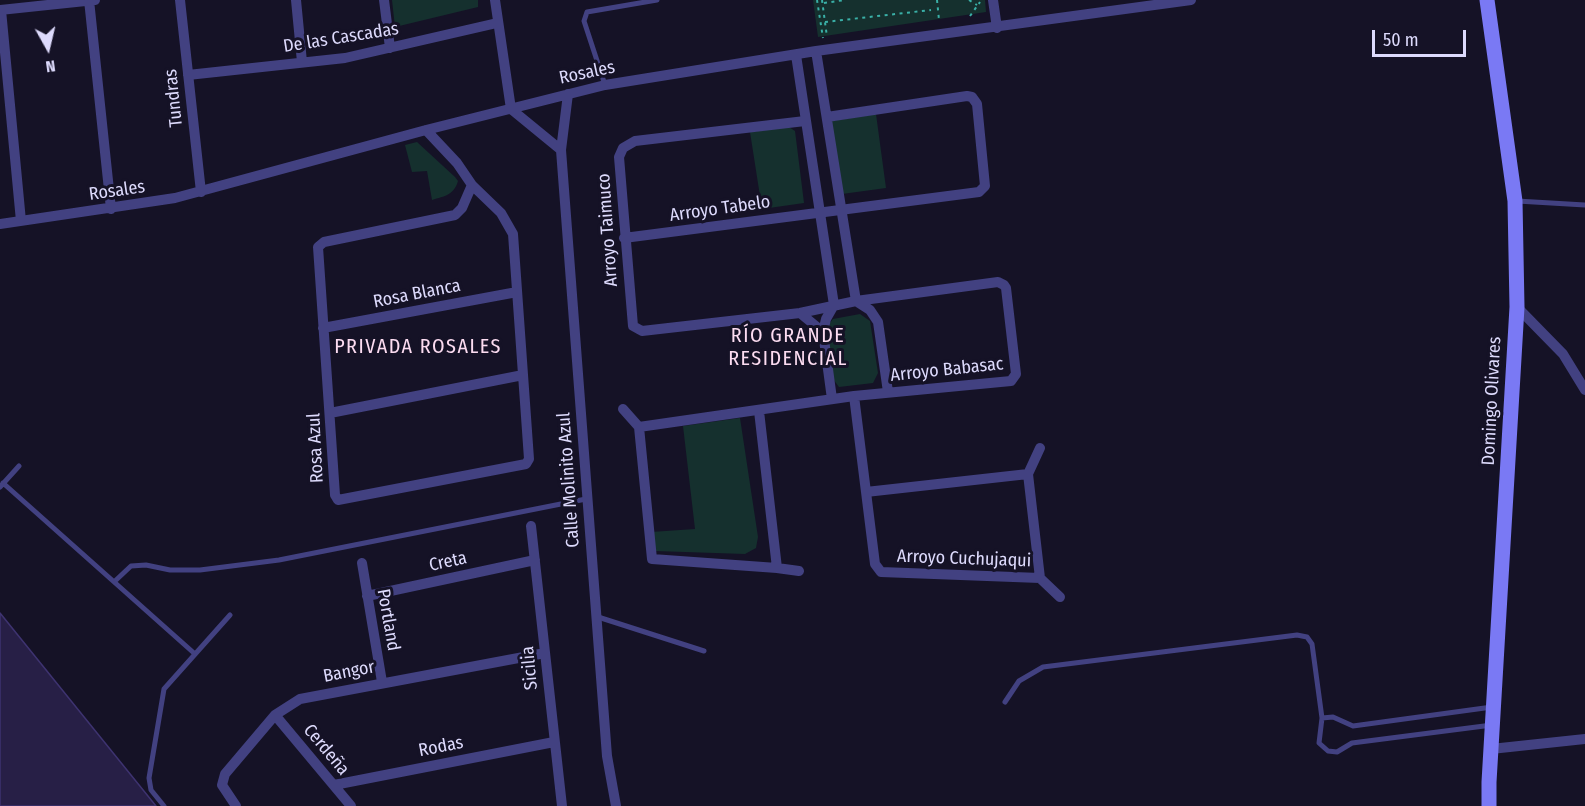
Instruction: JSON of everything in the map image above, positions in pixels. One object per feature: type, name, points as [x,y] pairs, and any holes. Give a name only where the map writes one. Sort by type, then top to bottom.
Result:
[{"type":"main road","name":"Domingo Olivares","points":[[1487,0],[1515,201],[1517,308],[1489,806]]},
{"type":"street","points":[[89,0],[111,209]]},
{"type":"street","points":[[21,222],[0,10],[95,0]]},
{"type":"street","name":"Tundras","points":[[180,0],[201,192]]},
{"type":"street","points":[[296,0],[302,62]]},
{"type":"street","points":[[384,0],[390,48]]},
{"type":"street","points":[[495,0],[511,109],[561,150]]},
{"type":"street","points":[[993,0],[996,28]]},
{"type":"street","points":[[1106,0],[1108,12]]},
{"type":"street","name":"Rosales","points":[[0,225],[146,204],[201,192],[426,130],[605,85],[816,51],[1191,0]]},
{"type":"street","name":"De las Cascadas","points":[[188,75],[345,58],[497,24]]},
{"type":"street","points":[[816,51],[856,301],[870,310],[878,322],[888,393]]},
{"type":"street","points":[[796,55],[834,305],[826,319],[823,332],[832,399]]},
{"type":"street","name":"Calle Molinito Azul","points":[[568,94],[561,150],[607,756],[616,806]]},
{"type":"street","name":"Arroyo Tabelo","points":[[624,238],[979,192],[984,189],[986,182],[978,104],[975,99],[967,96],[827,117]]},
{"type":"street","name":"Arroyo Taimuco","points":[[805,121],[635,141],[623,148],[619,157],[633,326],[638,330],[800,313],[856,301]]},
{"type":"street","points":[[330,413],[523,375],[513,234],[501,213],[472,185],[457,163],[426,130]]},
{"type":"street","points":[[0,132],[12,131]]},
{"type":"street","name":"Rosa Azul","points":[[472,185],[462,208],[455,215],[324,242],[318,247],[335,495],[339,500],[526,464],[530,457],[523,375]]},
{"type":"street","name":"Arroyo Babasac","points":[[639,427],[854,396],[1014,379],[1016,371],[1006,288],[998,282],[856,301]]},
{"type":"street","name":"Rosa Blanca","points":[[323,328],[517,292]]},
{"type":"street","points":[[1517,308],[1563,354],[1585,390]]},
{"type":"street","points":[[800,313],[823,332]]},
{"type":"street","name":"Arroyo Cuchujaqui","points":[[854,396],[875,564],[881,572],[1040,578],[1028,474]]},
{"type":"street","points":[[623,409],[639,427],[650,564],[777,568],[799,571]]},
{"type":"street","points":[[759,411],[777,568]]},
{"type":"street","points":[[866,492],[1028,474],[1040,448]]},
{"type":"street","name":"Sicilia","points":[[531,526],[562,806]]},
{"type":"street","name":"Creta","points":[[367,596],[535,560]]},
{"type":"street","name":"Portland","points":[[362,563],[382,682]]},
{"type":"street","points":[[1040,578],[1060,597]]},
{"type":"street","name":"Bangor","points":[[236,806],[222,785],[225,774],[275,716],[300,699],[545,653]]},
{"type":"street","name":"Cerdeña","points":[[275,716],[351,806]]},
{"type":"street","points":[[1491,749],[1585,739]]},
{"type":"street","name":"Rodas","points":[[334,784],[554,742]]},
{"type":"lane","points":[[605,85],[584,21],[587,12],[657,0]]},
{"type":"lane","points":[[1515,201],[1585,205]]},
{"type":"lane","points":[[19,466],[2,485],[115,581],[195,654]]},
{"type":"lane","points":[[115,581],[131,566],[146,565],[170,570],[200,570],[259,563],[586,499]]},
{"type":"lane","points":[[164,806],[151,790],[149,778],[164,689],[230,615]]},
{"type":"lane","points":[[596,617],[704,651]]},
{"type":"lane","points":[[1005,702],[1019,681],[1042,667],[1297,635],[1307,637],[1312,644],[1322,718],[1319,743],[1328,751],[1337,752],[1352,743],[1492,725]]},
{"type":"lane","points":[[1322,718],[1333,717],[1353,726],[1493,707]]},
{"type":"path","points":[[817,0],[825,38],[822,1],[845,0]]},
{"type":"path","points":[[937,0],[939,20]]},
{"type":"path","points":[[969,0],[978,6]]},
{"type":"path","points":[[970,16],[982,0]]},
{"type":"path","points":[[825,22],[931,10]]},
{"type":"green space","points":[[392,0],[478,0],[478,7],[395,27]]},
{"type":"green space","points":[[813,0],[985,0],[986,12],[818,37]]},
{"type":"green space","points":[[876,114],[886,188],[842,194],[831,121]]},
{"type":"green space","points":[[789,127],[795,131],[804,203],[762,209],[750,132]]},
{"type":"green space","points":[[417,142],[458,181],[448,194],[432,200],[427,171],[412,172],[405,145]]},
{"type":"green space","points":[[860,314],[870,321],[878,373],[873,383],[839,387],[833,379],[825,329],[833,319]]},
{"type":"green space","points":[[740,418],[758,537],[756,548],[745,554],[655,551],[651,532],[695,529],[683,426]]},
{"type":"building","points":[[0,613],[156,806],[0,806]]},
{"type":"district","name":"PRIVADA ROSALES","points":[[418,347]]},
{"type":"district","name":"RÍO GRANDE RESIDENCIAL","points":[[788,348]]}]
